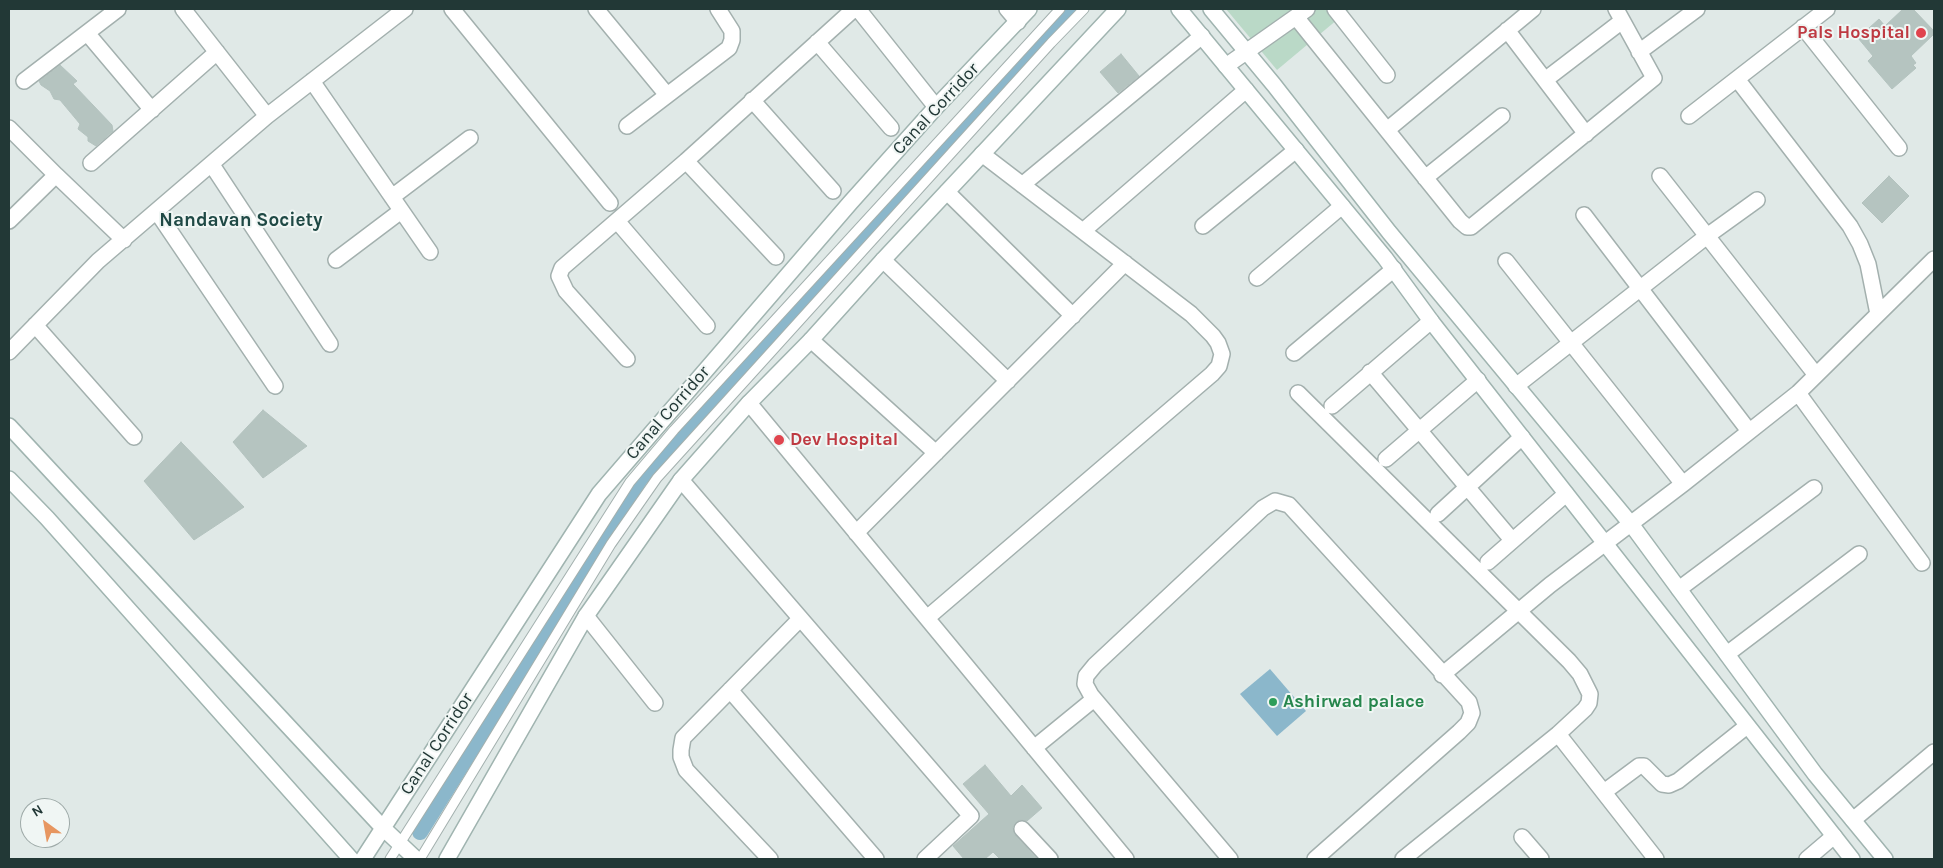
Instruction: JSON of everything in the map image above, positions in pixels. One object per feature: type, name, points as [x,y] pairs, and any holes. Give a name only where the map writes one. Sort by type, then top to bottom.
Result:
[{"type":"street","points":[[24,81],[118,9]]},
{"type":"street","points":[[182,9],[267,116]]},
{"type":"street","points":[[9,352],[98,262],[267,116],[402,9]]},
{"type":"street","points":[[452,9],[610,203]]},
{"type":"street","points":[[596,9],[668,95]]},
{"type":"street","points":[[627,126],[729,48],[732,40],[732,30],[718,9]]},
{"type":"street","points":[[627,358],[566,291],[559,276],[562,268],[686,161],[854,9]]},
{"type":"street","points":[[858,9],[936,107]]},
{"type":"street","points":[[1007,9],[1018,22]]},
{"type":"street","name":"Canal Corridor","points":[[363,859],[599,494],[725,346],[936,107],[1029,9]]},
{"type":"street","points":[[447,859],[586,616],[681,480],[749,403],[811,340],[883,260],[1118,9]]},
{"type":"street","points":[[1179,9],[1394,269],[1566,494],[1852,859]]},
{"type":"street","points":[[1211,9],[1395,239],[1631,524],[1815,774],[1885,859]]},
{"type":"street","points":[[1335,9],[1388,75]]},
{"type":"street","points":[[1386,130],[1533,9]]},
{"type":"street","points":[[1639,52],[1698,9]]},
{"type":"street","points":[[1689,116],[1827,9]]},
{"type":"street","points":[[1226,66],[1301,13],[1386,130],[1424,178],[1467,227],[1471,227],[1654,78],[1619,15],[1545,80]]},
{"type":"street","points":[[1803,27],[1899,148]]},
{"type":"street","points":[[1507,30],[1586,134]]},
{"type":"street","points":[[87,33],[152,110]]},
{"type":"street","points":[[1022,185],[1202,36]]},
{"type":"street","points":[[817,42],[891,128]]},
{"type":"street","points":[[91,163],[217,52]]},
{"type":"street","points":[[1737,79],[1850,226],[1868,264],[1878,314]]},
{"type":"street","points":[[312,81],[430,252]]},
{"type":"street","points":[[1083,232],[1246,90]]},
{"type":"street","points":[[752,100],[833,191]]},
{"type":"street","points":[[1424,178],[1502,116]]},
{"type":"street","points":[[9,128],[124,240]]},
{"type":"street","points":[[392,197],[470,138]]},
{"type":"street","points":[[1203,226],[1296,150]]},
{"type":"street","points":[[927,618],[1220,366],[1222,354],[1218,343],[1191,314],[982,154]]},
{"type":"street","points":[[686,161],[776,257]]},
{"type":"street","points":[[212,165],[330,344]]},
{"type":"street","points":[[9,221],[56,174]]},
{"type":"street","points":[[1660,176],[1816,375]]},
{"type":"street","points":[[947,192],[1073,316]]},
{"type":"street","points":[[1516,386],[1707,236],[1757,200]]},
{"type":"street","points":[[1257,278],[1342,206]]},
{"type":"street","points":[[336,260],[402,211]]},
{"type":"street","points":[[157,212],[275,386]]},
{"type":"street","points":[[1584,215],[1749,431]]},
{"type":"street","points":[[617,221],[707,326]]},
{"type":"street","points":[[883,260],[1008,381]]},
{"type":"street","points":[[1442,675],[1604,542],[1631,524],[1798,393],[1934,260]]},
{"type":"street","points":[[1506,261],[1683,484]]},
{"type":"street","points":[[856,533],[1125,263]]},
{"type":"street","points":[[1294,353],[1394,269]]},
{"type":"street","points":[[1332,406],[1432,321]]},
{"type":"street","points":[[35,325],[134,437]]},
{"type":"street","points":[[811,340],[936,453]]},
{"type":"street","points":[[1370,372],[1512,540]]},
{"type":"street","points":[[1386,459],[1478,380]]},
{"type":"street","points":[[1298,393],[1569,661],[1587,686],[1590,694],[1589,703],[1585,709],[1558,734],[1403,859]]},
{"type":"street","points":[[1798,393],[1922,563]]},
{"type":"street","points":[[749,403],[1126,859]]},
{"type":"street","points":[[9,426],[383,828],[416,859]]},
{"type":"street","points":[[1438,514],[1522,437]]},
{"type":"street","points":[[9,479],[47,518],[345,857]]},
{"type":"street","points":[[681,480],[972,816],[925,859]]},
{"type":"street","points":[[1679,589],[1814,488]]},
{"type":"street","points":[[1488,562],[1566,494]]},
{"type":"street","points":[[1230,859],[1094,699],[1085,684],[1086,676],[1094,665],[1262,508],[1276,502],[1289,505],[1442,675],[1469,702],[1472,713],[1468,723],[1314,859]]},
{"type":"street","points":[[1727,654],[1859,554]]},
{"type":"street","points":[[586,616],[655,703]]},
{"type":"street","points":[[770,859],[686,770],[681,757],[682,738],[800,619]]},
{"type":"street","points":[[730,690],[876,859]]},
{"type":"street","points":[[1034,748],[1094,699]]},
{"type":"street","points":[[1604,792],[1639,766],[1644,766],[1662,784],[1669,785],[1678,781],[1747,726]]},
{"type":"street","points":[[1558,734],[1656,859]]},
{"type":"street","points":[[1853,820],[1934,752]]},
{"type":"street","points":[[1022,829],[1050,859]]},
{"type":"street","points":[[1807,859],[1834,836]]},
{"type":"street","points":[[1522,837],[1540,859]]},
{"type":"lane","points":[[390,859],[630,482],[674,430],[1060,9]]},
{"type":"lane","points":[[420,859],[611,544],[657,478],[1044,50],[1084,9]]},
{"type":"green space","points":[[1226,9],[1350,9],[1277,70]]},
{"type":"water","name":"Ashirwad palace","points":[[1270,669],[1306,711],[1277,736],[1240,694]]},
{"type":"building","points":[[1903,9],[1913,9],[1934,31],[1934,34],[1911,56],[1916,63],[1913,65],[1916,68],[1892,89],[1868,61],[1873,56],[1858,38],[1879,19],[1885,26]]},
{"type":"building","points":[[1121,54],[1139,76],[1118,93],[1100,72]]},
{"type":"building","points":[[60,65],[77,81],[73,84],[112,125],[113,131],[96,146],[88,141],[88,137],[78,129],[80,124],[60,100],[54,99],[50,91],[41,85],[39,81]]},
{"type":"building","points":[[1889,176],[1909,196],[1882,223],[1862,203]]},
{"type":"building","points":[[263,410],[307,446],[263,478],[233,442]]},
{"type":"building","points":[[181,442],[244,507],[194,540],[144,481]]},
{"type":"building","points":[[985,765],[1011,796],[1022,785],[1042,808],[1027,821],[1019,820],[1013,827],[1015,835],[1037,859],[1000,859],[993,852],[985,859],[964,859],[953,846],[989,814],[963,784]]},
{"type":"waterway","points":[[420,832],[640,479],[1075,9]]},
{"type":"place","name":"Pals Hospital","points":[[1921,33]]},
{"type":"place","name":"Dev Hospital","points":[[779,440]]},
{"type":"place","name":"Ashirwad palace","points":[[1273,702]]},
{"type":"district","name":"Nandavan Society","points":[[241,221]]}]
